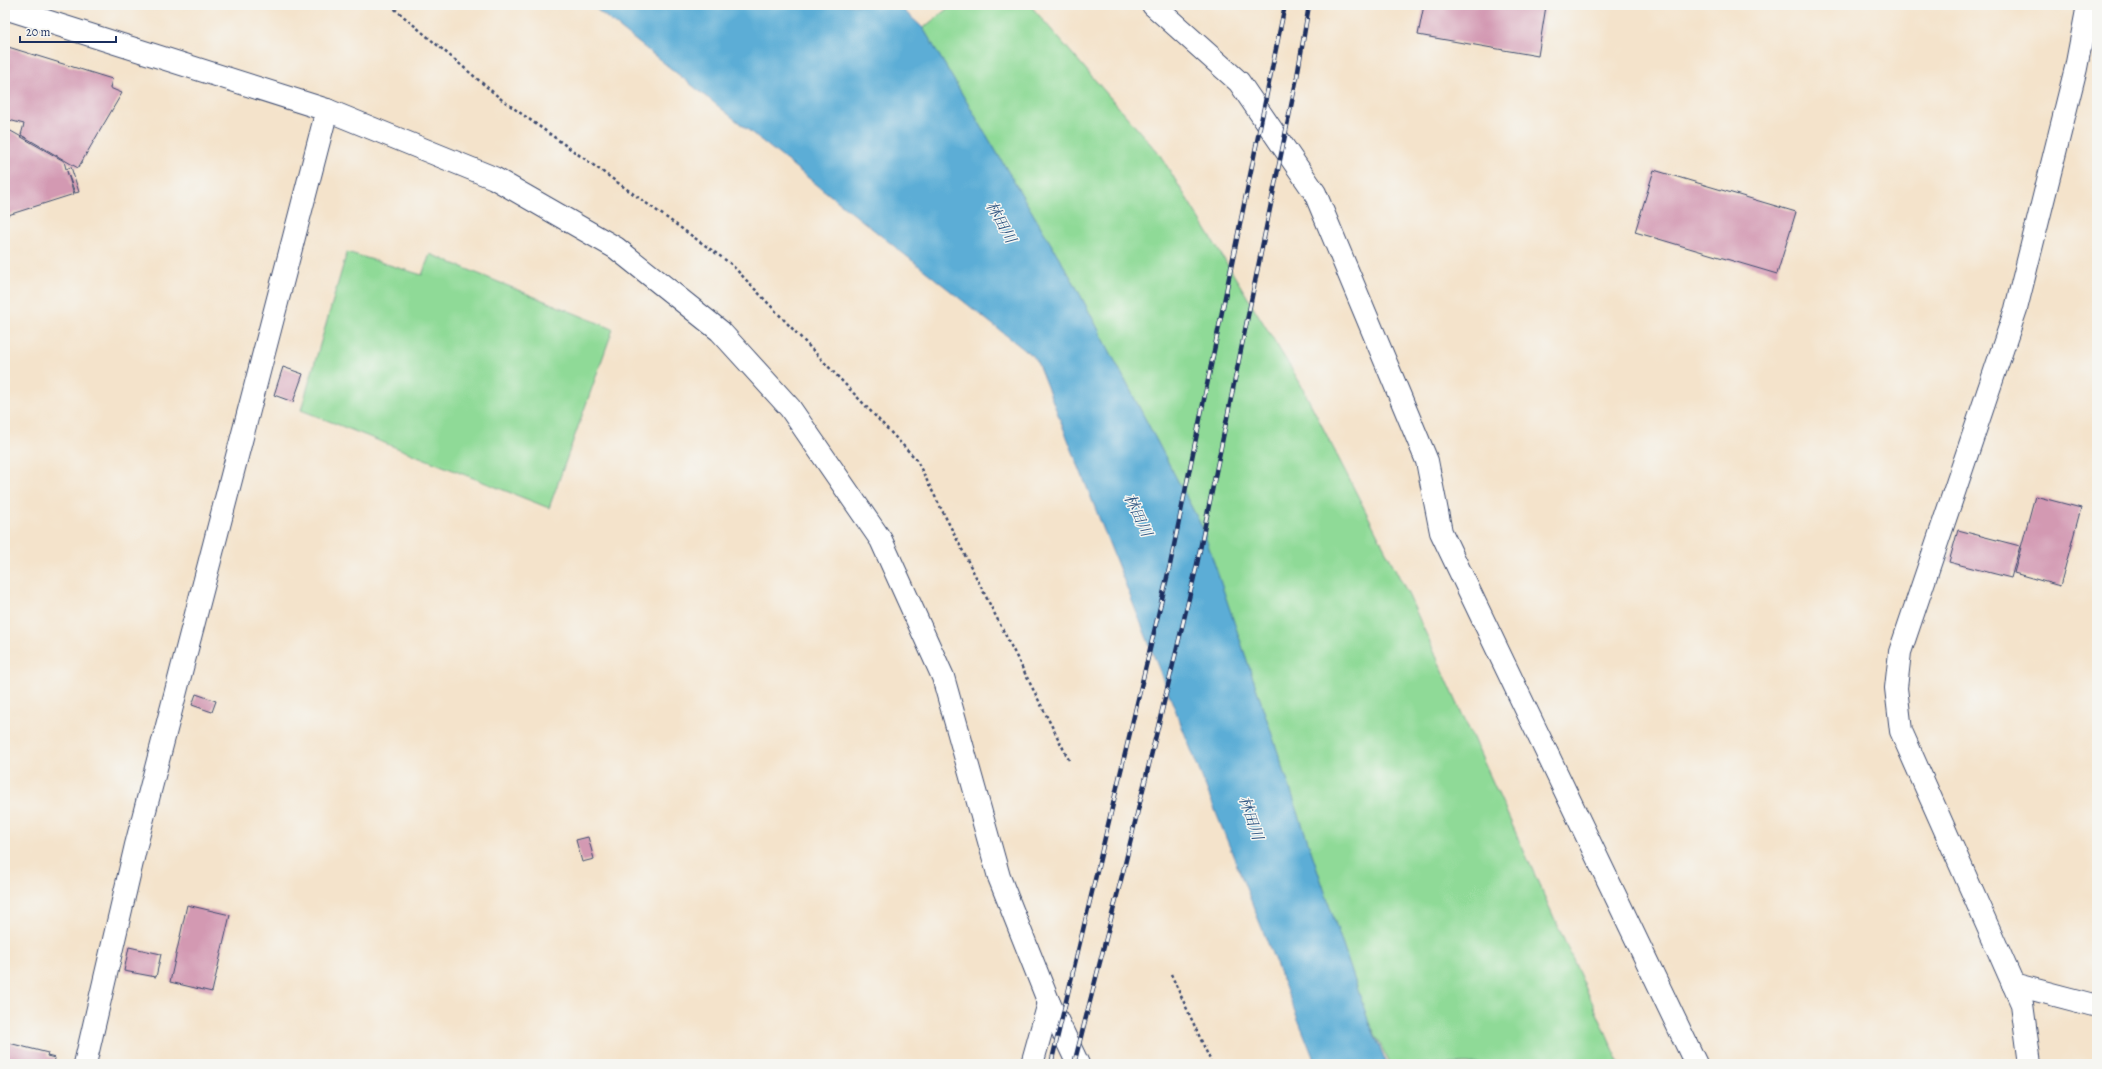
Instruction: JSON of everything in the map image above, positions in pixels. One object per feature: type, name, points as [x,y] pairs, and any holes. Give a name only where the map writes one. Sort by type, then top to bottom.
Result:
[{"type":"street","points":[[1153,5],[1238,82],[1315,193],[1428,461],[1441,532],[1696,1064]]},
{"type":"street","points":[[2030,1064],[2022,1004],[1901,731],[1896,688],[1900,652],[2016,309],[2074,76],[2088,5]]},
{"type":"street","points":[[5,8],[327,110],[494,178],[616,248],[720,331],[790,408],[881,540],[943,677],[999,877],[1049,1003],[1078,1064]]},
{"type":"street","points":[[85,1064],[136,845],[327,110]]},
{"type":"street","points":[[2013,984],[2097,1006]]},
{"type":"street","points":[[1032,1064],[1049,1003]]},
{"type":"path","points":[[1171,974],[1212,1064]]},
{"type":"green space","points":[[952,5],[1030,5],[1160,155],[1299,381],[1409,596],[1620,1064],[1390,1064],[1368,1020],[1202,527],[1074,283],[923,28]]},
{"type":"green space","points":[[347,252],[422,275],[430,254],[613,329],[549,508],[301,410]]},
{"type":"water","name":"林田川","points":[[591,5],[898,5],[923,28],[1074,283],[1202,527],[1368,1020],[1387,1064],[1316,1064],[1315,1062],[1036,359]]},
{"type":"building","points":[[1424,5],[1546,6],[1538,56],[1418,35]]},
{"type":"building","points":[[5,46],[112,79],[110,88],[122,93],[78,168],[21,135],[24,124],[5,119]]},
{"type":"building","points":[[9,130],[64,161],[66,169],[71,167],[79,192],[75,193],[67,171],[74,194],[5,216],[5,132]]},
{"type":"building","points":[[1654,170],[1796,212],[1777,274],[1635,232]]},
{"type":"building","points":[[283,367],[303,374],[293,402],[274,395]]},
{"type":"building","points":[[2035,496],[2081,508],[2060,586],[2014,573]]},
{"type":"building","points":[[1958,530],[2020,546],[2011,578],[1949,562]]},
{"type":"building","points":[[196,694],[216,701],[212,712],[192,705]]},
{"type":"building","points":[[588,837],[594,859],[582,862],[576,840]]},
{"type":"building","points":[[187,905],[230,915],[212,992],[170,982]]},
{"type":"building","points":[[129,947],[161,954],[156,977],[124,971]]},
{"type":"building","points":[[5,1042],[48,1053],[47,1056],[55,1058],[54,1064],[5,1064]]},
{"type":"railway","points":[[1051,1064],[1170,565],[1285,5]]},
{"type":"railway","points":[[1074,1064],[1126,860],[1196,569],[1297,77],[1309,5]]}]
